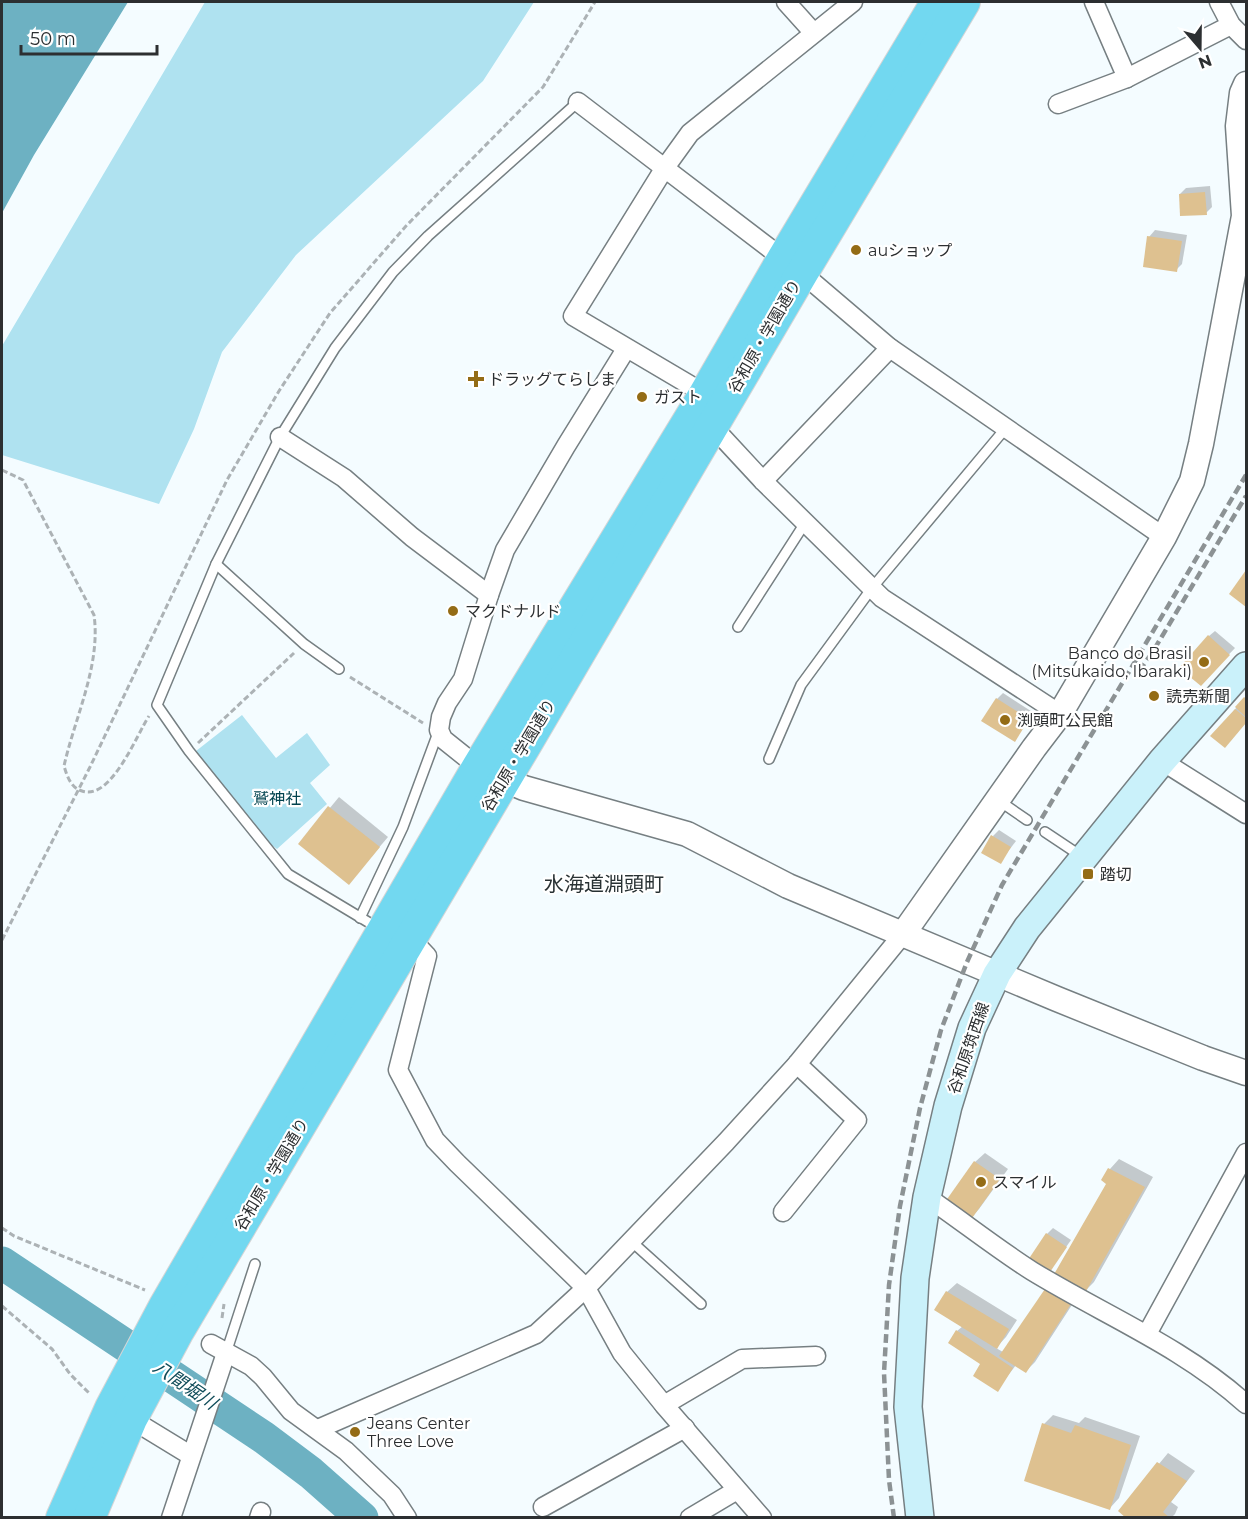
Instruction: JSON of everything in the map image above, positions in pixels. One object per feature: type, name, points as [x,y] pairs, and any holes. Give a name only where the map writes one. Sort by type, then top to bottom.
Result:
[{"type":"highway","name":"谷和原・学園通り","points":[[62,1518],[125,1406],[168,1318],[384,929],[491,774],[712,426],[792,266],[937,2]]},
{"type":"highway","name":"谷和原・学園通り","points":[[491,774],[705,394],[792,266],[964,2]]},
{"type":"highway","name":"谷和原・学園通り","points":[[89,1518],[125,1406]]},
{"type":"main road","name":"谷和原筑西線","points":[[920,1518],[908,1407],[915,1278],[927,1197],[948,1106],[972,1028],[997,974],[1028,928],[1162,761],[1246,666]]},
{"type":"street","points":[[786,2],[813,32]]},
{"type":"street","points":[[705,394],[573,316],[664,169],[690,133],[813,32],[854,2]]},
{"type":"street","points":[[1094,2],[1127,78]]},
{"type":"street","points":[[1219,2],[1231,25],[1246,40]]},
{"type":"street","points":[[1058,104],[1127,78],[1231,25]]},
{"type":"street","points":[[318,1429],[536,1334],[586,1288],[726,1143],[797,1064],[903,934],[1060,714],[1164,537],[1192,481],[1244,216],[1238,126],[1242,93],[1246,84]]},
{"type":"street","points":[[578,102],[792,266],[890,348],[1164,537]]},
{"type":"street","points":[[763,481],[890,348]]},
{"type":"street","points":[[626,349],[505,550],[463,679],[431,727],[443,739],[491,774],[687,834],[788,886],[997,974],[1203,1058],[1246,1073]]},
{"type":"street","points":[[712,426],[763,481],[882,598],[1060,714]]},
{"type":"street","points":[[280,436],[344,478],[412,537],[489,594]]},
{"type":"street","points":[[1162,761],[1246,814]]},
{"type":"street","points":[[384,929],[427,956],[398,1070],[435,1140],[586,1288],[622,1353],[762,1518]]},
{"type":"street","points":[[783,1212],[857,1120],[797,1064]]},
{"type":"street","points":[[1147,1334],[1246,1153]]},
{"type":"street","points":[[927,1197],[1032,1270],[1147,1334],[1217,1380],[1246,1404]]},
{"type":"street","points":[[171,1518],[193,1449],[219,1351],[251,1366],[291,1411],[346,1451],[392,1495],[407,1518]]},
{"type":"street","points":[[664,1405],[742,1359],[816,1356]]},
{"type":"street","points":[[125,1406],[193,1449]]},
{"type":"street","points":[[543,1507],[685,1428]]},
{"type":"street","points":[[690,1518],[737,1490]]},
{"type":"lane","points":[[431,727],[403,827],[384,929],[288,874],[189,751],[156,705],[216,564],[280,436],[335,348],[393,272],[428,236],[578,102]]},
{"type":"lane","points":[[769,759],[801,686],[872,588],[1005,429]]},
{"type":"lane","points":[[738,627],[805,523]]},
{"type":"lane","points":[[216,564],[304,644],[339,669]]},
{"type":"lane","points":[[998,800],[1027,820]]},
{"type":"lane","points":[[1045,832],[1083,857]]},
{"type":"lane","points":[[631,1241],[701,1304]]},
{"type":"lane","points":[[219,1351],[255,1264]]},
{"type":"path","points":[[2,470],[23,480],[94,615],[96,634],[87,682],[64,766],[68,778],[78,790],[89,793],[99,791],[114,777],[156,705]]},
{"type":"path","points":[[189,751],[304,644]]},
{"type":"path","points":[[339,669],[431,727]]},
{"type":"path","points":[[2,1228],[14,1236],[148,1291],[168,1318]]},
{"type":"path","points":[[219,1351],[224,1302]]},
{"type":"path","points":[[2,1306],[52,1349],[87,1393],[125,1406]]},
{"type":"green space","points":[[205,2],[534,2],[483,81],[296,255],[222,352],[194,429],[159,504],[2,455],[2,346]]},
{"type":"green space","name":"鷲神社","points":[[242,715],[276,758],[307,733],[330,765],[310,783],[327,804],[277,849],[257,834],[196,751]]},
{"type":"shaded area","points":[[2,2],[128,2],[34,155],[2,213]]},
{"type":"building","points":[[1205,192],[1207,215],[1180,216],[1179,194]]},
{"type":"building","points":[[1147,236],[1182,241],[1177,272],[1143,267]]},
{"type":"building","points":[[1246,570],[1246,607],[1229,594]]},
{"type":"building","name":"Banco do Brasil (Mitsukaido, Ibaraki)","points":[[1208,635],[1230,655],[1201,686],[1179,668]]},
{"type":"building","points":[[1244,697],[1246,699],[1246,717],[1235,707]]},
{"type":"building","name":"渕頭町公民館","points":[[996,698],[1029,719],[1015,742],[981,721]]},
{"type":"building","points":[[1235,709],[1246,718],[1246,723],[1225,748],[1210,736]]},
{"type":"building","points":[[328,806],[380,847],[349,885],[298,844]]},
{"type":"building","points":[[991,835],[1011,847],[1001,864],[981,853]]},
{"type":"building","points":[[974,1161],[1000,1179],[970,1221],[945,1202]]},
{"type":"building","points":[[1108,1168],[1145,1187],[1085,1293],[1053,1276],[1106,1184],[1101,1180]]},
{"type":"building","points":[[1046,1233],[1067,1247],[1050,1272],[1028,1260]]},
{"type":"building","points":[[1047,1286],[1071,1304],[1026,1373],[999,1356]]},
{"type":"building","points":[[946,1291],[1009,1329],[997,1349],[934,1310]]},
{"type":"building","points":[[956,1330],[1013,1368],[998,1392],[973,1376],[980,1364],[948,1343]]},
{"type":"building","points":[[1042,1423],[1071,1433],[1075,1425],[1131,1445],[1110,1510],[1024,1481]]},
{"type":"building","points":[[1157,1462],[1187,1481],[1163,1512],[1170,1518],[1126,1518],[1118,1511]]},
{"type":"waterway","name":"八間堀川","points":[[2,1263],[263,1437],[311,1473],[362,1518]]},
{"type":"railway","points":[[894,1518],[889,1480],[884,1373],[889,1285],[900,1206],[920,1108],[941,1030],[967,962],[1002,885],[1246,475]]},
{"type":"railway","points":[[1139,671],[1246,496]]},
{"type":"place","name":"auショップ","points":[[856,250]]},
{"type":"place","name":"ドラッグてらしま","points":[[476,379]]},
{"type":"place","name":"ガスト","points":[[642,397]]},
{"type":"place","name":"マクドナルド","points":[[453,611]]},
{"type":"place","name":"Banco do Brasil (Mitsukaido, Ibaraki)","points":[[1204,662]]},
{"type":"place","name":"読売新聞","points":[[1154,696]]},
{"type":"place","name":"渕頭町公民館","points":[[1005,720]]},
{"type":"place","name":"踏切","points":[[1088,874]]},
{"type":"place","name":"スマイル","points":[[981,1182]]},
{"type":"place","name":"Jeans Center Three Love","points":[[355,1432]]},
{"type":"district","name":"水海道淵頭町","points":[[604,884]]}]
